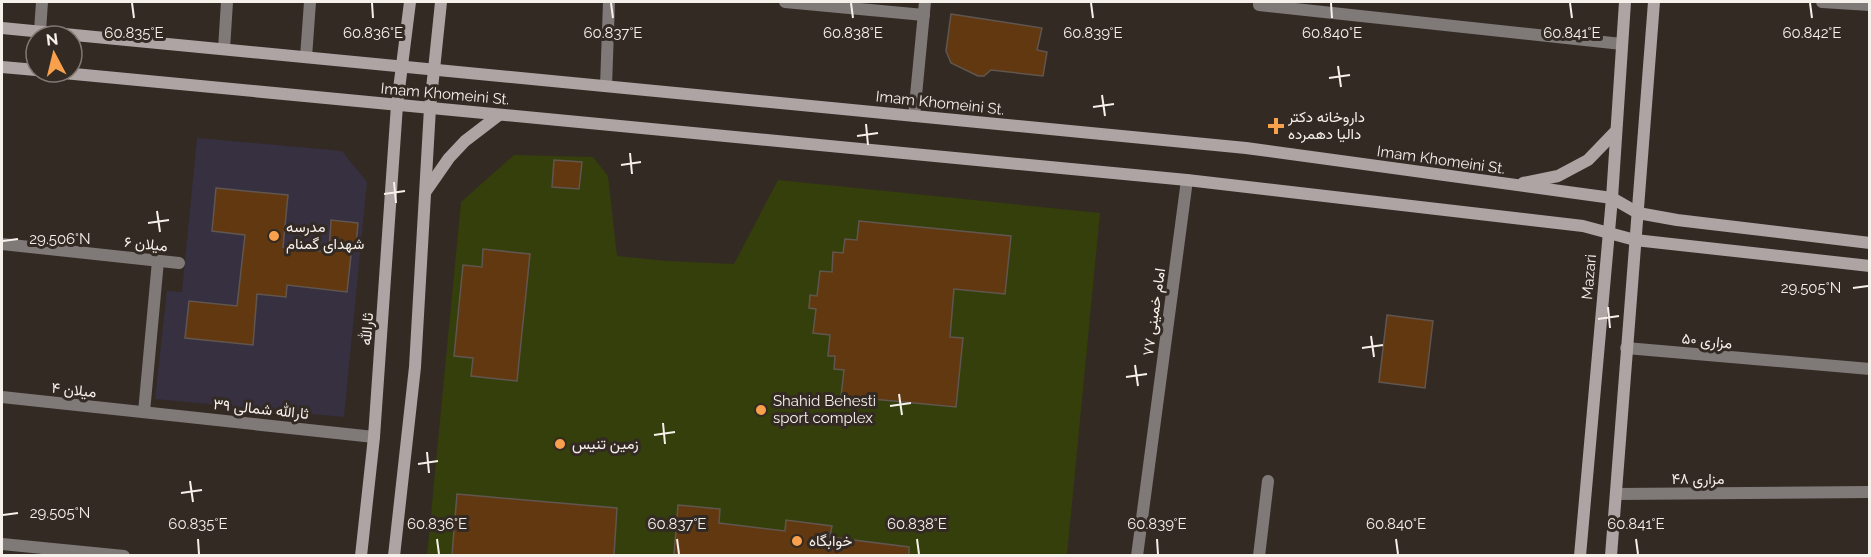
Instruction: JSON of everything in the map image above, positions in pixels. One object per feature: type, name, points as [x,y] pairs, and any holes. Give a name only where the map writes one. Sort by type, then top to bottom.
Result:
[{"type":"main road","points":[[403,66],[410,2]]},
{"type":"main road","points":[[394,555],[415,367],[430,108],[436,69],[441,2]]},
{"type":"main road","name":"Mazari","points":[[1580,555],[1611,198],[1625,2]]},
{"type":"main road","points":[[1611,555],[1654,2]]},
{"type":"main road","name":"Imam Khomeini St.","points":[[2,28],[24,30]]},
{"type":"main road","name":"Imam Khomeini St.","points":[[84,35],[1246,148],[1611,198],[1638,213],[1677,220],[1869,243]]},
{"type":"main road","name":"ثارالله","points":[[361,555],[374,437],[398,105],[403,66]]},
{"type":"main road","points":[[2,67],[24,69]]},
{"type":"main road","name":"Imam Khomeini St.","points":[[84,75],[1187,180],[1583,226],[1635,240],[1869,267]]},
{"type":"main road","points":[[425,192],[465,141],[499,115]]},
{"type":"main road","points":[[1514,185],[1558,176],[1588,160],[1616,131]]},
{"type":"street","points":[[40,24],[42,2]]},
{"type":"street","points":[[224,49],[227,2]]},
{"type":"street","points":[[306,57],[310,2]]},
{"type":"street","points":[[606,86],[609,2]]},
{"type":"street","points":[[785,2],[924,15]]},
{"type":"street","points":[[914,116],[925,2]]},
{"type":"street","points":[[1822,2],[1869,5]]},
{"type":"street","points":[[1259,3],[1622,44]]},
{"type":"street","name":"امام خمینی ۷۷","points":[[1137,555],[1187,180]]},
{"type":"street","name":"میلان ۶","points":[[2,244],[179,262]]},
{"type":"street","points":[[144,412],[158,261]]},
{"type":"street","name":"مزاری ۵۰","points":[[1626,348],[1869,369]]},
{"type":"street","name":"میلان ۴","points":[[2,397],[144,412]]},
{"type":"street","name":"ثارالله شمالی ۳۹","points":[[144,412],[374,437]]},
{"type":"street","points":[[1260,555],[1268,481]]},
{"type":"street","name":"مزاری ۴۸","points":[[1616,494],[1869,492]]},
{"type":"street","points":[[3,548],[124,555]]},
{"type":"shaded area","name":"مدرسه شهدای گمنام","points":[[197,138],[342,151],[367,182],[344,417],[155,399],[167,291],[182,292]]},
{"type":"green space","name":"Shahid Behesti sport complex","points":[[514,155],[593,157],[608,176],[617,256],[667,261],[734,264],[778,180],[1100,213],[1067,555],[427,556],[461,202]]},
{"type":"building","points":[[951,14],[1042,28],[1037,50],[1047,52],[1043,76],[991,70],[984,76],[978,76],[951,63],[946,51]]},
{"type":"building","points":[[554,160],[582,162],[579,189],[552,187]]},
{"type":"building","points":[[216,188],[288,195],[283,247],[329,252],[331,220],[358,223],[356,246],[352,246],[347,292],[287,285],[286,297],[257,294],[253,345],[185,338],[189,301],[237,306],[245,235],[212,231]]},
{"type":"building","points":[[859,221],[1011,236],[1005,294],[954,289],[950,337],[963,338],[956,407],[841,396],[844,370],[834,369],[835,356],[828,356],[830,335],[813,333],[816,309],[809,308],[810,295],[817,296],[820,271],[832,272],[833,252],[843,253],[845,239],[857,240]]},
{"type":"building","points":[[483,249],[530,254],[517,381],[471,376],[473,358],[454,356],[463,265],[482,267]]},
{"type":"building","points":[[1387,315],[1433,321],[1425,388],[1379,382]]},
{"type":"building","points":[[457,494],[617,508],[614,555],[452,555]]},
{"type":"building","points":[[678,505],[720,509],[719,523],[785,531],[786,520],[832,526],[830,537],[909,547],[909,555],[674,555]]},
{"type":"place","name":"داروخانه دکتر دالیا دهمرده","points":[[1276,126]]},
{"type":"place","name":"مدرسه شهدای گمنام","points":[[274,236]]},
{"type":"place","name":"Shahid Behesti sport complex","points":[[761,410]]},
{"type":"place","name":"زمین تنیس","points":[[560,444]]},
{"type":"place","name":"خوابگاه","points":[[797,541]]}]
